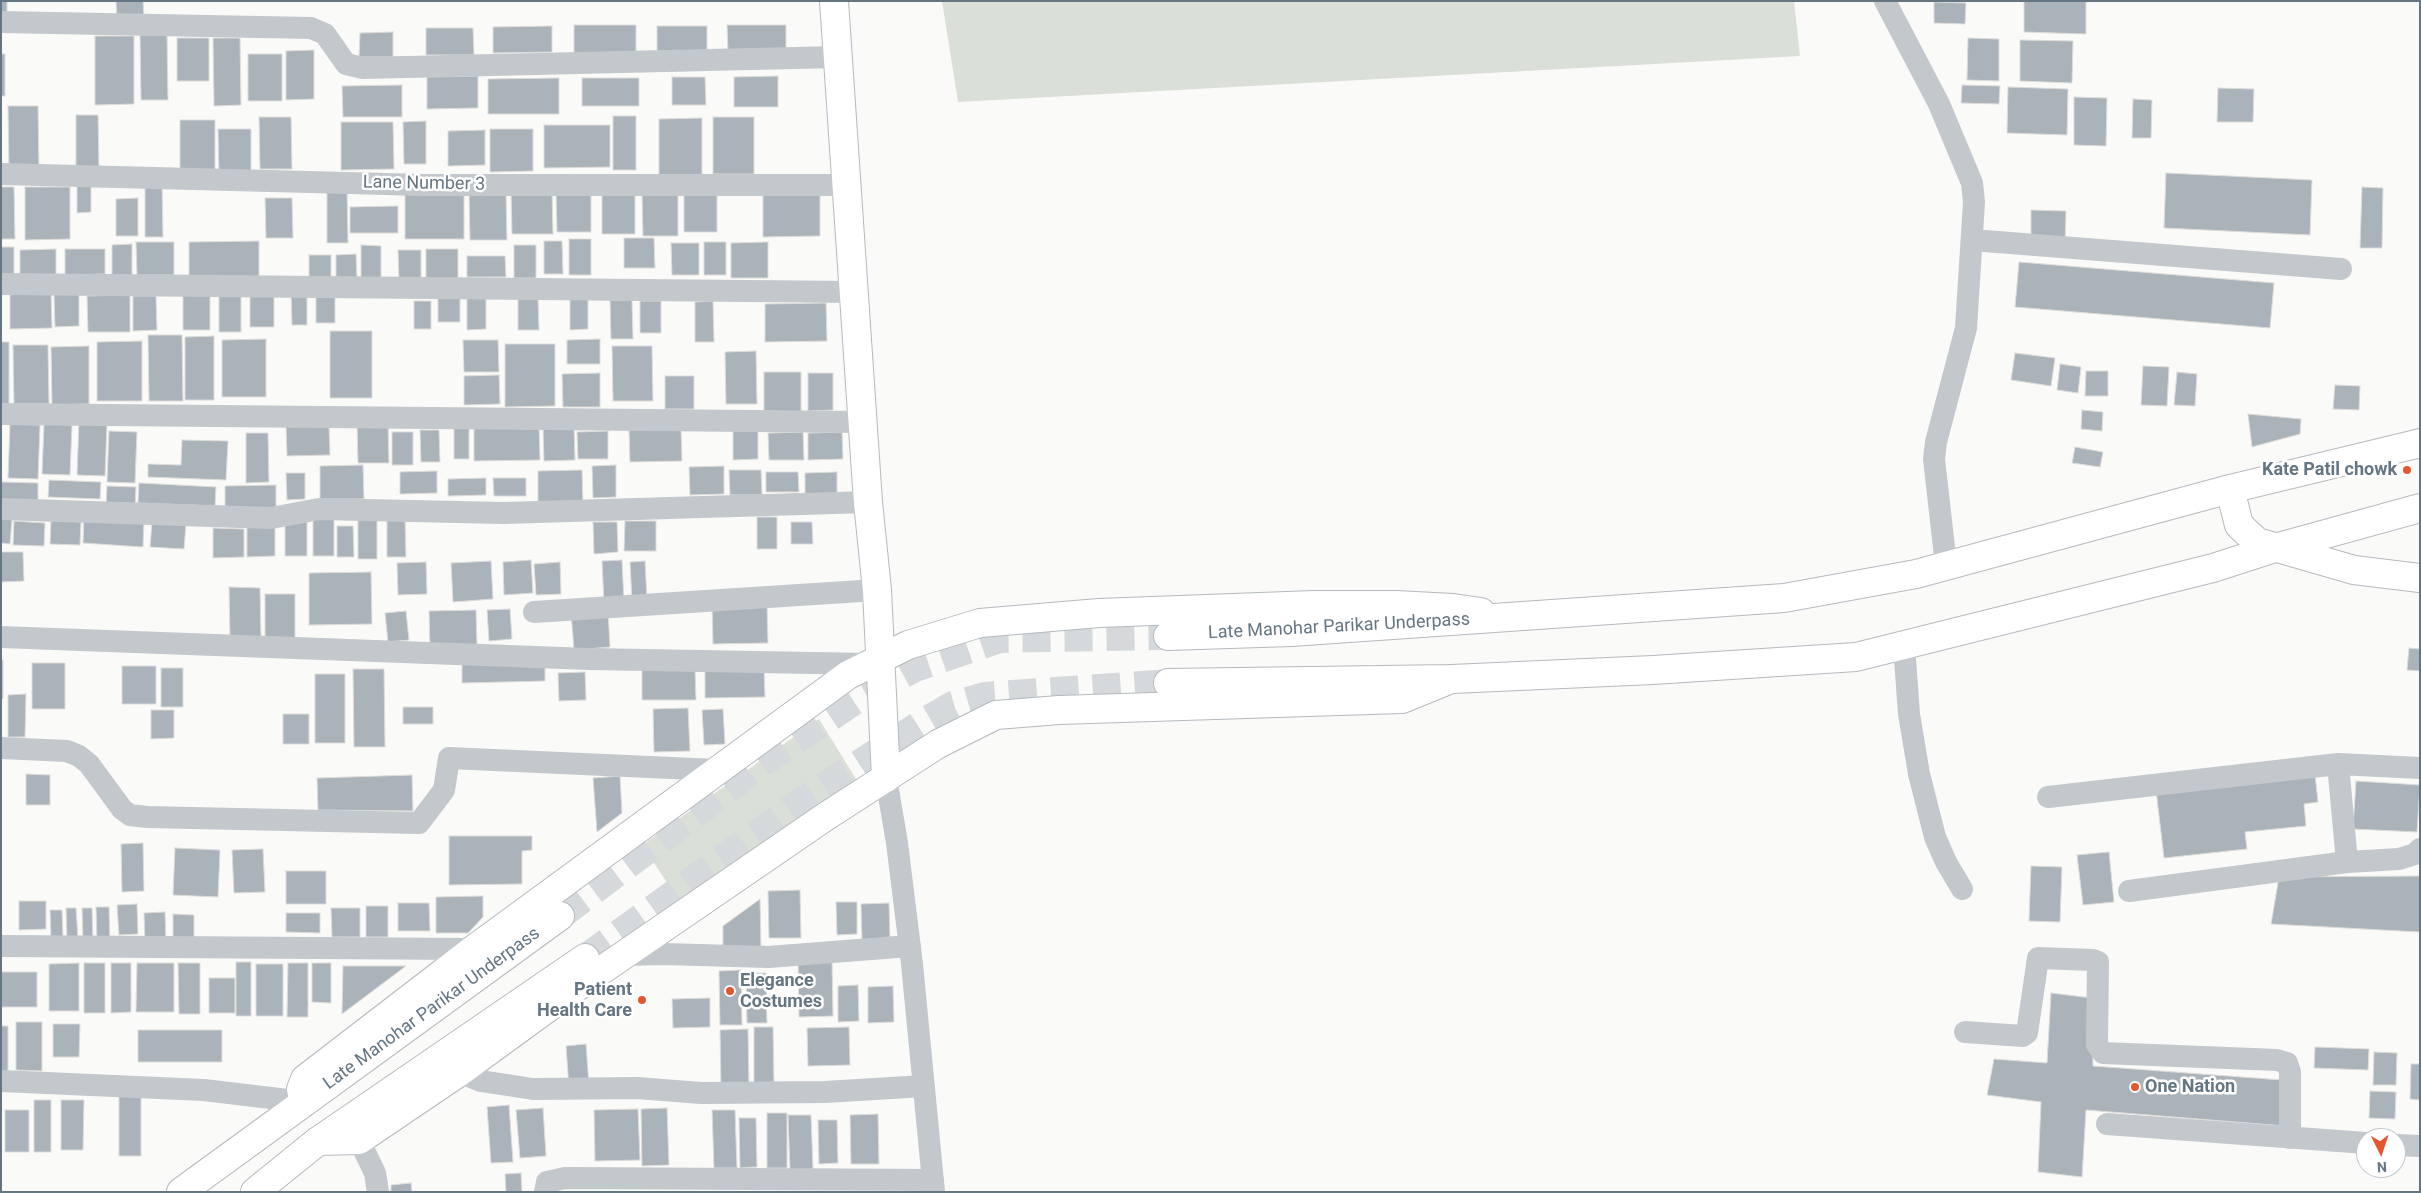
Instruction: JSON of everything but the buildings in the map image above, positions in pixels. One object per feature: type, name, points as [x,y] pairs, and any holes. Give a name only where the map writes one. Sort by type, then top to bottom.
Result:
[{"type":"main road","points":[[834,1],[862,422],[877,590],[874,662],[886,778]]},
{"type":"main road","points":[[304,1102],[302,1084],[305,1078],[474,949],[848,675],[908,645],[980,623],[1100,613],[1396,605],[1454,608],[1509,617],[1784,598],[1907,576],[2230,489],[2420,443]]},
{"type":"main road","points":[[2230,489],[2239,525],[2257,542],[2354,570],[2420,578]]},
{"type":"main road","points":[[1168,683],[1452,679],[1652,670],[1856,657],[2213,568],[2275,548],[2420,508]]},
{"type":"main road","name":"Late Manohar Parikar Underpass","points":[[1168,636],[1291,632],[1509,617]]},
{"type":"main road","points":[[318,1141],[359,1140],[825,817],[938,744],[996,715],[1059,710],[1402,699],[1452,679]]},
{"type":"main road","name":"Late Manohar Parikar Underpass","points":[[181,1192],[560,916]]},
{"type":"main road","points":[[255,1192],[318,1141],[585,958]]},
{"type":"street","points":[[1885,1],[1939,104],[1972,183],[1974,202],[1966,328],[1936,442],[1934,460],[1946,565]]},
{"type":"street","points":[[1,22],[311,28],[325,34],[346,64],[363,68],[838,57]]},
{"type":"street","name":"Lane Number 3","points":[[1,174],[424,185],[846,185]]},
{"type":"street","points":[[1972,240],[2341,269]]},
{"type":"street","points":[[1,284],[854,292]]},
{"type":"street","points":[[1,414],[862,422]]},
{"type":"street","points":[[1,509],[272,518],[319,509],[504,513],[868,502]]},
{"type":"street","points":[[534,612],[877,590]]},
{"type":"street","points":[[1,638],[589,659],[874,662]]},
{"type":"street","points":[[1904,645],[1909,714],[1919,774],[1935,837],[1946,862],[1962,889]]},
{"type":"street","points":[[1,748],[67,751],[79,756],[89,764],[122,809],[130,815],[147,817],[419,823],[444,790],[449,758],[716,770]]},
{"type":"street","points":[[2048,797],[2338,764],[2420,768]]},
{"type":"street","points":[[2338,764],[2347,862]]},
{"type":"street","points":[[545,1192],[548,1182],[565,1178],[934,1186],[910,946],[897,843],[886,778]]},
{"type":"street","points":[[2129,891],[2347,862],[2399,859],[2415,854],[2420,849]]},
{"type":"street","points":[[1,946],[474,949]]},
{"type":"street","points":[[624,955],[664,954],[768,957],[910,946]]},
{"type":"street","points":[[1965,1032],[2023,1036],[2027,1032],[2038,958],[2093,960],[2098,962],[2097,1045],[2102,1053],[2277,1060],[2287,1063],[2290,1072],[2290,1138]]},
{"type":"street","points":[[459,1072],[481,1081],[533,1089],[637,1088],[701,1093],[825,1092],[924,1086]]},
{"type":"street","points":[[1,1081],[204,1090],[304,1102]]},
{"type":"street","points":[[2108,1124],[2356,1142]]},
{"type":"street","points":[[359,1140],[375,1173],[378,1192]]},
{"type":"street","points":[[2406,1145],[2420,1146]]},
{"type":"shaded area","points":[[942,1],[1794,1],[1800,56],[958,102]]},
{"type":"shaded area","points":[[819,719],[864,792],[684,908],[642,845]]},
{"type":"tunnel","points":[[560,916],[768,759],[859,698],[915,668],[1000,639],[1168,636]]},
{"type":"tunnel","points":[[585,958],[809,796],[953,705],[985,696],[1168,683]]},
{"type":"place","name":"Kate Patil chowk","points":[[2407,470]]},
{"type":"place","name":"Elegance Costumes","points":[[730,991]]},
{"type":"place","name":"Patient Health Care","points":[[642,1000]]},
{"type":"place","name":"One Nation","points":[[2135,1087]]}]
